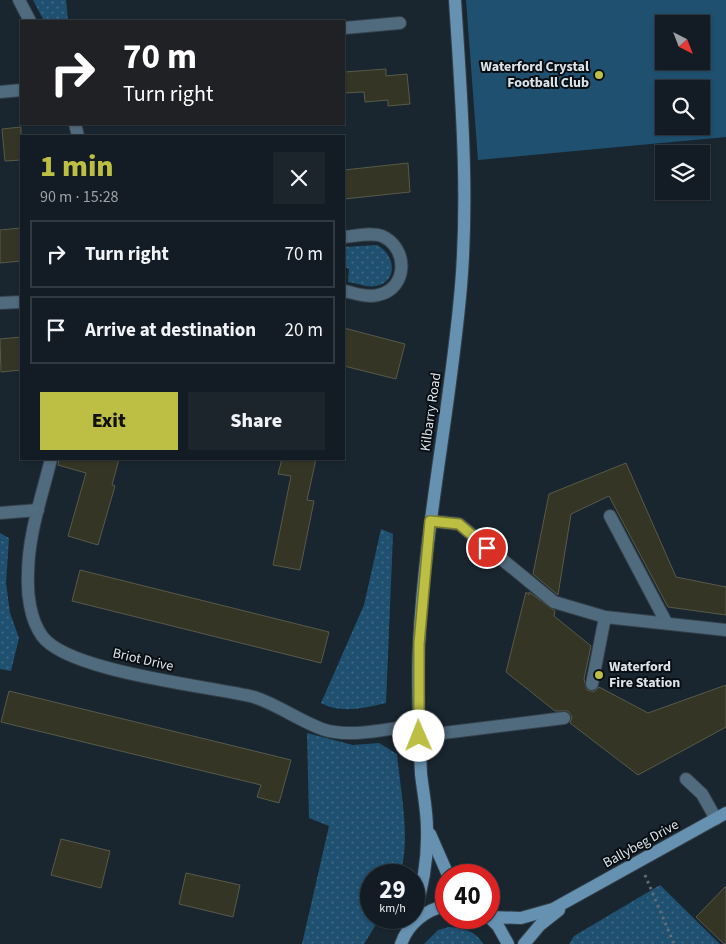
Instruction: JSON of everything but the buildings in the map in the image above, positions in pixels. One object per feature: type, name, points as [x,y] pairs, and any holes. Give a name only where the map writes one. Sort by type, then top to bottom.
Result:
[{"type":"street","points":[[19,0],[29,20]]},
{"type":"street","name":"Kilbarry Road","points":[[425,864],[427,827],[419,731],[419,644],[430,521],[456,341],[462,274],[463,149],[455,0]]},
{"type":"street","points":[[345,28],[400,23]]},
{"type":"street","points":[[0,92],[20,90]]},
{"type":"street","points":[[345,237],[371,234],[382,236],[398,252],[402,268],[396,284],[385,293],[369,296],[345,291]]},
{"type":"street","points":[[0,304],[20,302]]},
{"type":"street","name":"Briot Drive","points":[[51,460],[29,555],[28,589],[37,627],[42,636],[54,647],[127,673],[254,697],[272,703],[328,730],[351,732],[419,731],[564,718]]},
{"type":"street","points":[[0,513],[38,510]]},
{"type":"street","points":[[610,516],[666,622]]},
{"type":"street","points":[[430,521],[459,524],[554,602],[605,617],[666,622],[726,630]]},
{"type":"street","points":[[592,684],[605,617]]},
{"type":"street","points":[[686,779],[721,816]]},
{"type":"street","name":"Ballybeg Drive","points":[[571,901],[721,816]]},
{"type":"street","name":"Kilbarry Road","points":[[427,827],[443,864]]},
{"type":"street","points":[[500,917],[521,918],[553,909],[571,901]]},
{"type":"street","points":[[524,944],[540,925],[571,901]]},
{"type":"street","points":[[401,944],[408,929]]},
{"type":"street","points":[[500,929],[508,944]]},
{"type":"path","points":[[638,862],[674,944]]},
{"type":"shaded area","points":[[33,0],[66,0],[68,20],[43,20]]},
{"type":"shaded area","name":"Waterford Crystal Football Club","points":[[466,0],[726,0],[726,137],[478,160]]},
{"type":"shaded area","points":[[377,245],[383,249],[388,254],[392,267],[388,279],[376,286],[348,282],[349,269],[345,267],[345,247]]},
{"type":"shaded area","points":[[381,529],[393,534],[386,703],[353,709],[329,706],[321,703],[364,605]]},
{"type":"shaded area","points":[[0,533],[9,538],[6,583],[10,613],[19,638],[11,671],[0,669]]},
{"type":"shaded area","points":[[307,733],[353,745],[379,743],[397,754],[405,832],[403,862],[402,864],[360,864],[360,929],[373,929],[364,944],[302,944],[329,826],[309,818]]},
{"type":"shaded area","points":[[660,885],[720,944],[569,944],[574,936]]},
{"type":"shaded area","points":[[462,929],[469,931],[477,936],[483,944],[424,944],[438,930]]},
{"type":"place","name":"Waterford Crystal Football Club","points":[[599,75]]},
{"type":"place","name":"Waterford Fire Station","points":[[599,675]]},
{"type":"route","points":[[419,736],[419,644],[430,521],[459,524],[487,548]]}]
